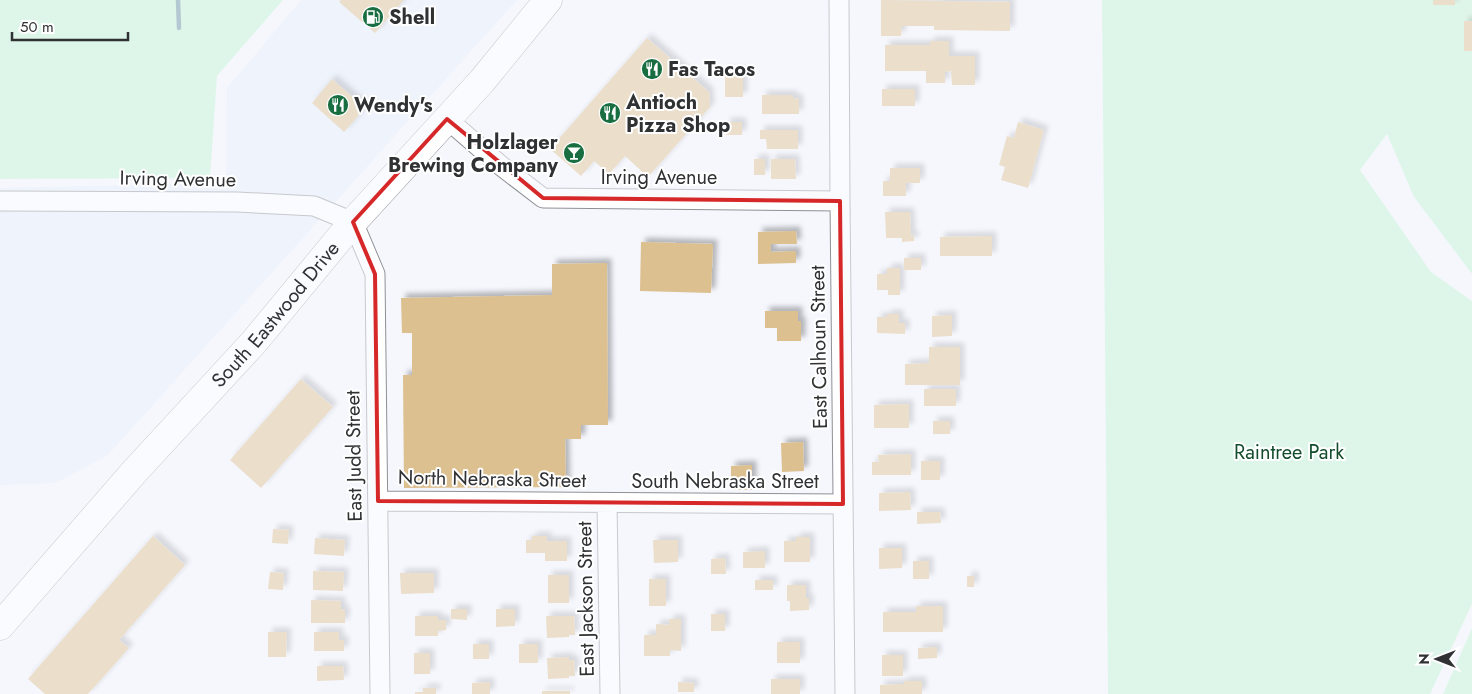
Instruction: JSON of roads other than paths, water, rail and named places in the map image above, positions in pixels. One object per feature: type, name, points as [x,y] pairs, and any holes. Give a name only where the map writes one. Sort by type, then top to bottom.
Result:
[{"type":"main road","name":"South Eastwood Drive","points":[[0,626],[135,472],[254,342],[353,222],[482,81],[548,0]]},
{"type":"street","name":"East Calhoun Street","points":[[839,0],[845,694]]},
{"type":"street","name":"Irving Avenue","points":[[447,119],[500,165],[543,198],[840,201]]},
{"type":"street","name":"Irving Avenue","points":[[0,201],[237,202],[314,206],[353,222]]},
{"type":"street","name":"East Judd Street","points":[[353,222],[375,274],[380,694]]},
{"type":"street","name":"North Nebraska Street","points":[[378,501],[606,503]]},
{"type":"street","name":"South Nebraska Street","points":[[606,503],[843,504]]},
{"type":"street","name":"East Jackson Street","points":[[606,503],[610,694]]},
{"type":"waterway","points":[[178,0],[179,28]]},
{"type":"place","name":"Shell","points":[[373,17]]},
{"type":"place","name":"Fas Tacos","points":[[652,69]]},
{"type":"place","name":"Wendy's","points":[[338,105]]},
{"type":"place","name":"Antioch Pizza Shop","points":[[610,113]]},
{"type":"place","name":"Holzlager Brewing Company","points":[[574,153]]},
{"type":"park label","name":"Raintree Park","points":[[1289,452]]}]
